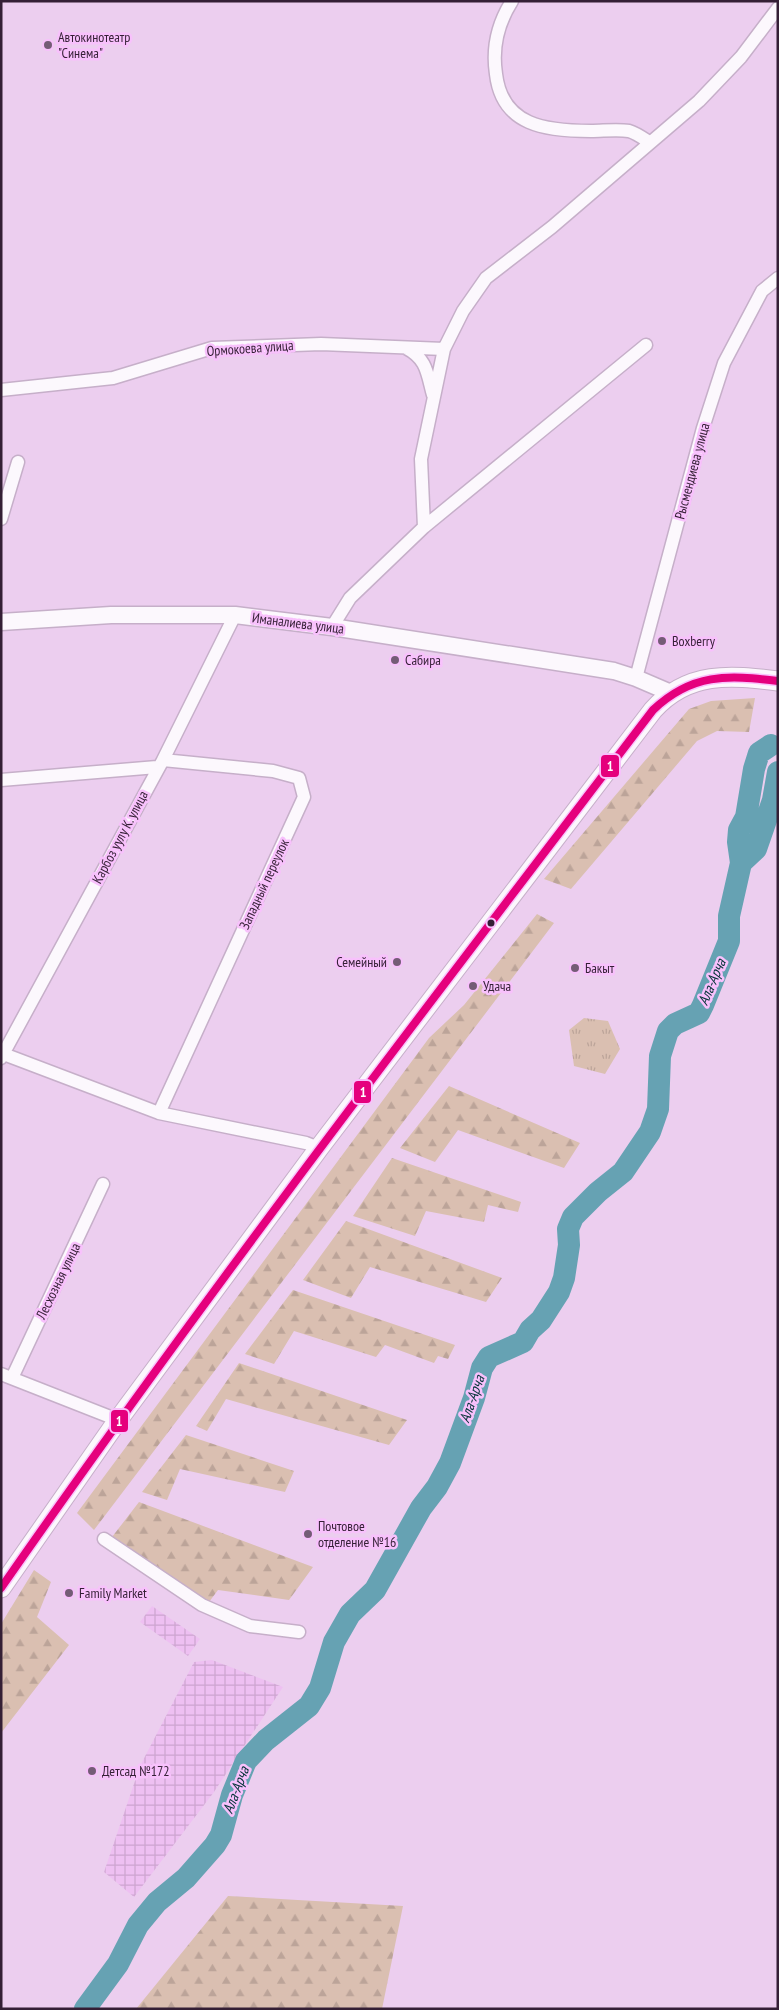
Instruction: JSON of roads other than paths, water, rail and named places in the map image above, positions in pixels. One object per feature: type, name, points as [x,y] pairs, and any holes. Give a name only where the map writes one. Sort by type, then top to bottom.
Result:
[{"type":"main road","points":[[3,1582],[118,1420],[319,1148],[653,710],[671,693],[696,681],[718,677],[778,681]]},
{"type":"street","points":[[512,1],[499,27],[495,68],[498,88],[512,113],[519,119],[568,130],[630,131],[649,142]]},
{"type":"street","points":[[424,527],[421,459],[444,349],[462,311],[486,278],[552,227],[700,100],[740,56],[778,8]]},
{"type":"street","name":"Рысмендиева улица","points":[[636,678],[701,436],[724,363],[762,291],[778,278]]},
{"type":"street","name":"Ормокоева улица","points":[[1,390],[113,378],[212,348],[321,344],[444,349]]},
{"type":"street","points":[[332,627],[350,598],[424,527],[646,345]]},
{"type":"street","points":[[406,348],[417,354],[425,365],[434,397]]},
{"type":"street","points":[[1,519],[18,462]]},
{"type":"street","name":"Иманалиева улица","points":[[1,622],[111,615],[235,615],[332,627],[591,668],[636,678],[671,693]]},
{"type":"street","name":"Карбоз уулу К. улица","points":[[2,1055],[160,763],[235,615]]},
{"type":"street","points":[[1,780],[160,763]]},
{"type":"street","name":"Западный переулок","points":[[159,1113],[304,797],[299,778],[273,771],[160,763]]},
{"type":"street","points":[[2,1055],[159,1113],[306,1143],[319,1148]]},
{"type":"street","name":"Лесхозная улица","points":[[103,1184],[6,1376],[118,1420]]},
{"type":"street","points":[[104,1539],[202,1605],[250,1626],[299,1632]]},
{"type":"waterway","points":[[741,863],[738,842],[739,830],[746,817],[754,769],[759,753],[771,745]]},
{"type":"waterway","name":"Ала-Арча","points":[[85,2009],[118,1964],[138,1925],[157,1902],[186,1878],[215,1845],[221,1835],[232,1795],[246,1761],[266,1740],[309,1706],[320,1688],[334,1642],[350,1614],[375,1590],[421,1508],[437,1487],[450,1463],[474,1398],[482,1368],[489,1357],[523,1342],[530,1330],[541,1320],[559,1292],[564,1278],[569,1245],[568,1229],[573,1217],[598,1192],[623,1172],[650,1132],[658,1109],[660,1056],[668,1031],[675,1024],[699,1013],[703,1005],[729,941],[729,916],[741,863],[756,849],[773,800],[778,772]]},
{"type":"place","name":"Автокинотеатр \"Синема\"","points":[[48,45]]},
{"type":"place","name":"Boxberry","points":[[662,641]]},
{"type":"place","name":"Сабира","points":[[395,660]]},
{"type":"place","name":"Семейный","points":[[397,962]]},
{"type":"place","name":"Бакыт","points":[[575,968]]},
{"type":"place","name":"Удача","points":[[473,986]]},
{"type":"place","name":"Почтовое отделение №16","points":[[308,1534]]},
{"type":"place","name":"Family Market","points":[[69,1593]]},
{"type":"place","name":"Детсад №172","points":[[92,1771]]}]
